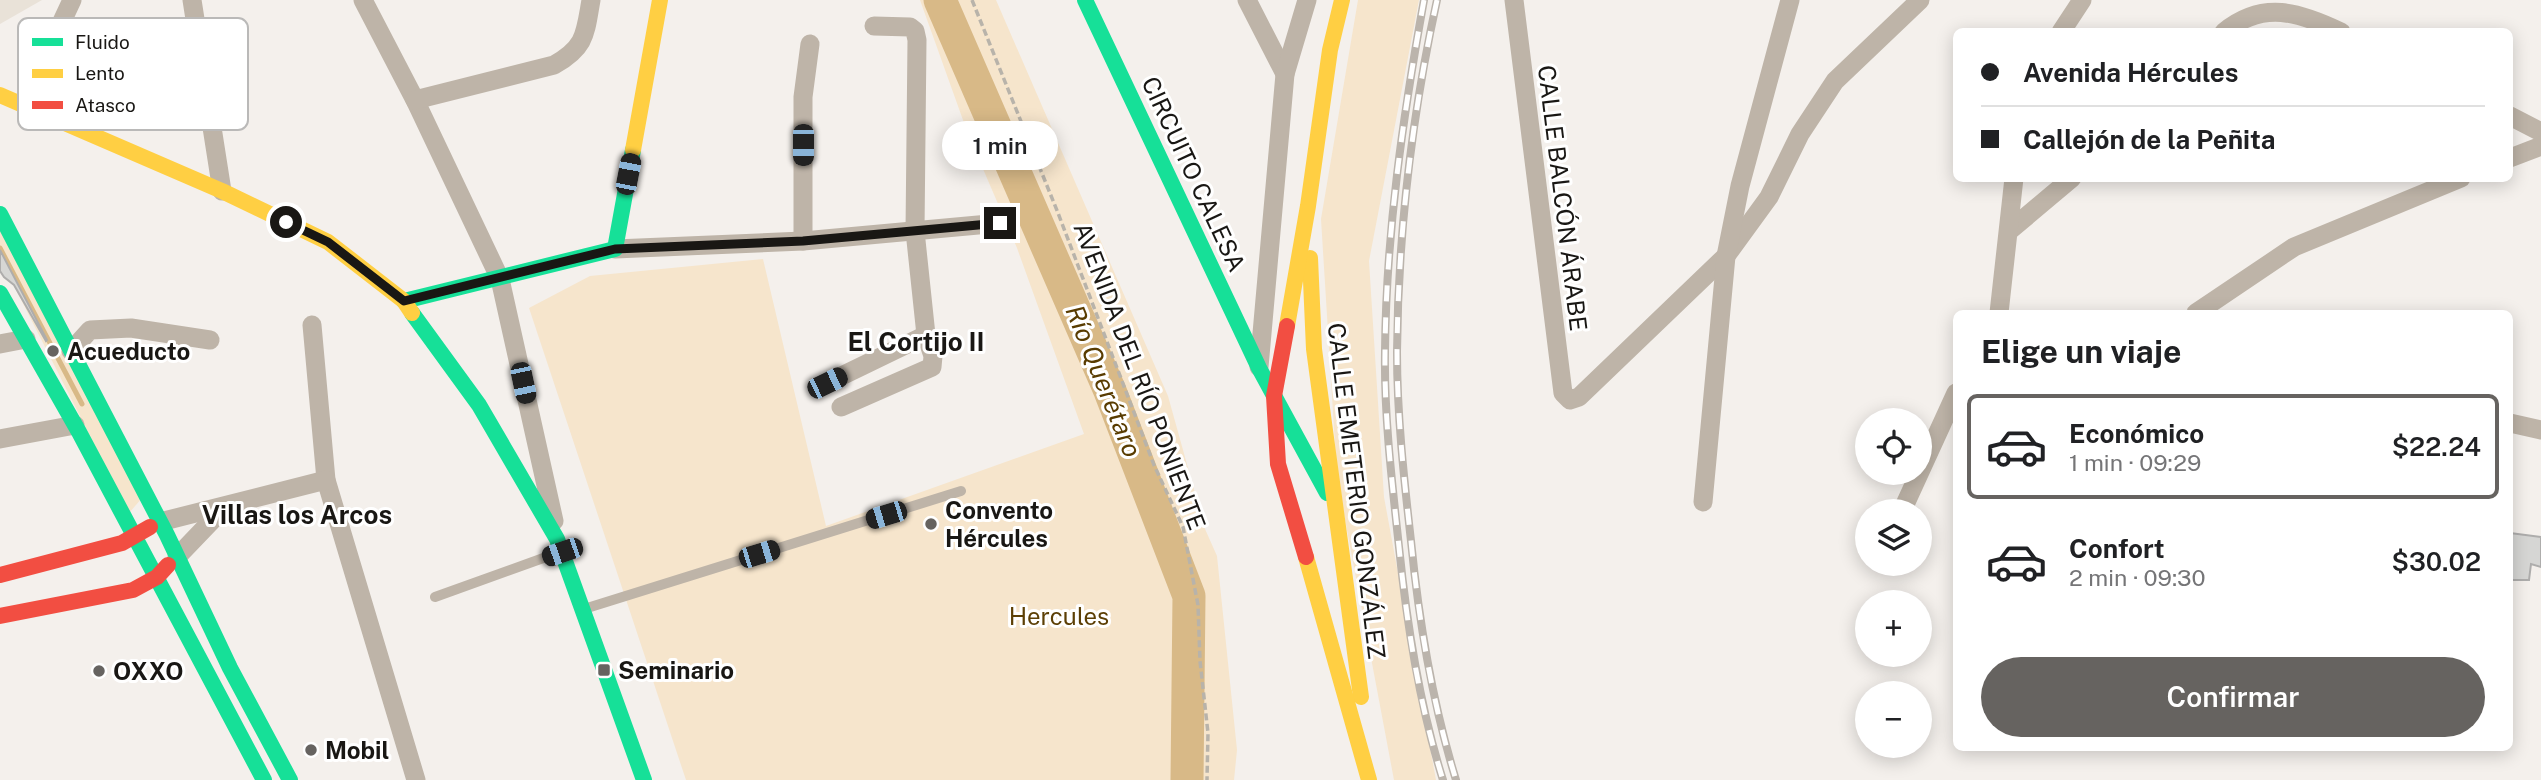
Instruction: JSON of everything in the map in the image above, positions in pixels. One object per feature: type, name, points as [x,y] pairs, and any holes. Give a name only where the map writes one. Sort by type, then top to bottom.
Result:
[{"type":"main road","points":[[404,301],[615,249],[660,0]]},
{"type":"main road","name":"CIRCUITO CALESA","points":[[1085,0],[1259,368],[1335,508]]},
{"type":"main road","name":"CALLE EMETERIO GONZÁLEZ","points":[[1342,0],[1330,51],[1308,206],[1274,396],[1278,464],[1370,780]]},
{"type":"main road","points":[[0,95],[18,103]]},
{"type":"main road","points":[[81,130],[222,191],[328,242],[404,301],[479,405],[560,545],[644,780]]},
{"type":"main road","name":"CALLE EMETERIO GONZÁLEZ","points":[[1308,206],[1314,349],[1370,780]]},
{"type":"main road","points":[[0,214],[164,529],[230,668],[290,780]]},
{"type":"main road","points":[[0,293],[77,429],[264,780]]},
{"type":"main road","points":[[77,429],[106,417]]},
{"type":"main road","points":[[0,575],[122,543],[133,535],[164,529]]},
{"type":"main road","points":[[1307,559],[1324,565],[1342,554]]},
{"type":"main road","points":[[0,616],[133,590],[156,577],[177,557]]},
{"type":"main road","points":[[211,678],[254,780]]},
{"type":"street","points":[[64,18],[72,0]]},
{"type":"street","points":[[192,0],[195,18]]},
{"type":"street","points":[[363,0],[415,100],[500,279],[560,545]]},
{"type":"street","points":[[415,100],[554,65],[573,55],[584,39],[591,0]]},
{"type":"street","points":[[1247,0],[1285,74]]},
{"type":"street","name":"CIRCUITO CALESA","points":[[1259,368],[1285,74],[1307,0]]},
{"type":"street","name":"CALLE BALCÓN ÁRABE","points":[[1514,0],[1563,393],[1570,400],[1579,397],[1726,256]]},
{"type":"street","points":[[1703,502],[1726,256],[1740,187],[1790,0]]},
{"type":"street","points":[[1726,256],[1769,197],[1800,134],[1835,81],[1920,0]]},
{"type":"street","points":[[2064,28],[2082,0]]},
{"type":"street","points":[[2228,28],[2237,19],[2258,10],[2285,8],[2332,28]]},
{"type":"street","points":[[841,407],[932,367],[933,356],[926,335],[915,230],[915,31],[910,27],[874,26]]},
{"type":"street","points":[[803,241],[803,97],[810,44]]},
{"type":"street","points":[[2513,118],[2541,132]]},
{"type":"street","points":[[212,130],[222,191]]},
{"type":"street","points":[[2513,158],[2541,146]]},
{"type":"street","points":[[1997,310],[2014,182]]},
{"type":"street","points":[[2009,231],[2067,182]]},
{"type":"street","points":[[2200,310],[2294,247],[2450,182]]},
{"type":"street","points":[[615,249],[803,241],[1000,223]]},
{"type":"street","points":[[312,325],[326,480],[416,780]]},
{"type":"street","points":[[71,351],[90,330],[131,328],[210,340]]},
{"type":"street","points":[[827,383],[926,335]]},
{"type":"street","points":[[0,344],[26,339]]},
{"type":"street","points":[[1907,499],[1953,400]]},
{"type":"street","points":[[2513,424],[2541,430]]},
{"type":"street","points":[[0,439],[77,429]]},
{"type":"street","points":[[164,529],[224,508],[326,480]]},
{"type":"street","points":[[177,557],[224,508]]},
{"type":"lane","points":[[582,610],[961,491]]},
{"type":"lane","points":[[435,597],[560,545]]},
{"type":"path","name":"AVENIDA DEL RÍO PONIENTE","points":[[972,0],[1058,213],[1153,465],[1183,527],[1198,604],[1200,661],[1208,733],[1207,780]]},
{"type":"shaded area","points":[[0,0],[42,0],[0,24]]},
{"type":"green space","name":"Hercules","points":[[920,0],[996,0],[1168,396],[1205,529],[1217,556],[1237,750],[1234,780],[686,780],[529,308],[590,276],[763,259],[826,526],[1084,434],[1017,248],[968,134]]},
{"type":"green space","points":[[1358,0],[1419,0],[1369,261],[1384,497],[1436,780],[1394,780],[1337,477],[1321,219]]},
{"type":"green space","points":[[0,220],[142,498],[129,513],[0,258]]},
{"type":"building","points":[[0,250],[46,341],[14,285],[0,271]]},
{"type":"building","points":[[2513,533],[2541,537],[2541,567],[2531,564],[2529,580],[2513,580]]},
{"type":"waterway","name":"Río Querétaro","points":[[940,0],[1110,391],[1189,596],[1187,780]]},
{"type":"waterway","points":[[0,248],[82,404]]},
{"type":"railway","points":[[1424,0],[1409,87],[1392,219],[1385,376],[1389,449],[1406,606],[1421,694],[1443,780]]},
{"type":"railway","points":[[1437,0],[1420,87],[1408,175],[1400,263],[1397,376],[1403,471],[1418,602],[1433,691],[1456,780]]},
{"type":"traffic: fast","points":[[1085,0],[1259,368],[1327,493]]},
{"type":"traffic: fast","points":[[404,301],[615,249],[633,150]]},
{"type":"traffic: fast","points":[[0,214],[167,535],[230,668],[290,780]]},
{"type":"traffic: fast","points":[[0,293],[79,432],[264,780]]},
{"type":"traffic: fast","points":[[412,313],[479,405],[557,539],[644,780]]},
{"type":"traffic: slow","points":[[633,150],[660,0]]},
{"type":"traffic: slow","points":[[1287,326],[1308,206],[1330,50],[1342,0]]},
{"type":"traffic: slow","points":[[0,95],[18,103]]},
{"type":"traffic: slow","points":[[81,130],[222,191],[328,242],[404,301],[412,313]]},
{"type":"traffic: slow","points":[[1310,258],[1314,349],[1361,697]]},
{"type":"traffic: slow","points":[[1306,557],[1369,780]]},
{"type":"traffic: jam","points":[[1287,326],[1274,396],[1278,464],[1306,557]]},
{"type":"traffic: jam","points":[[0,575],[122,543],[150,527]]},
{"type":"traffic: jam","points":[[0,616],[133,590],[157,577],[168,565]]},
{"type":"place","name":"Acueducto","points":[[53,351]]},
{"type":"place","name":"Convento Hércules","points":[[931,524]]},
{"type":"place","name":"Seminario","points":[[604,670]]},
{"type":"place","name":"OXXO","points":[[99,671]]},
{"type":"place","name":"Mobil","points":[[311,750]]},
{"type":"district","name":"El Cortijo II","points":[[916,341]]},
{"type":"district","name":"Villas los Arcos","points":[[297,514]]},
{"type":"route","points":[[286,222],[328,242],[404,301],[615,249],[803,241],[1000,223]]}]
